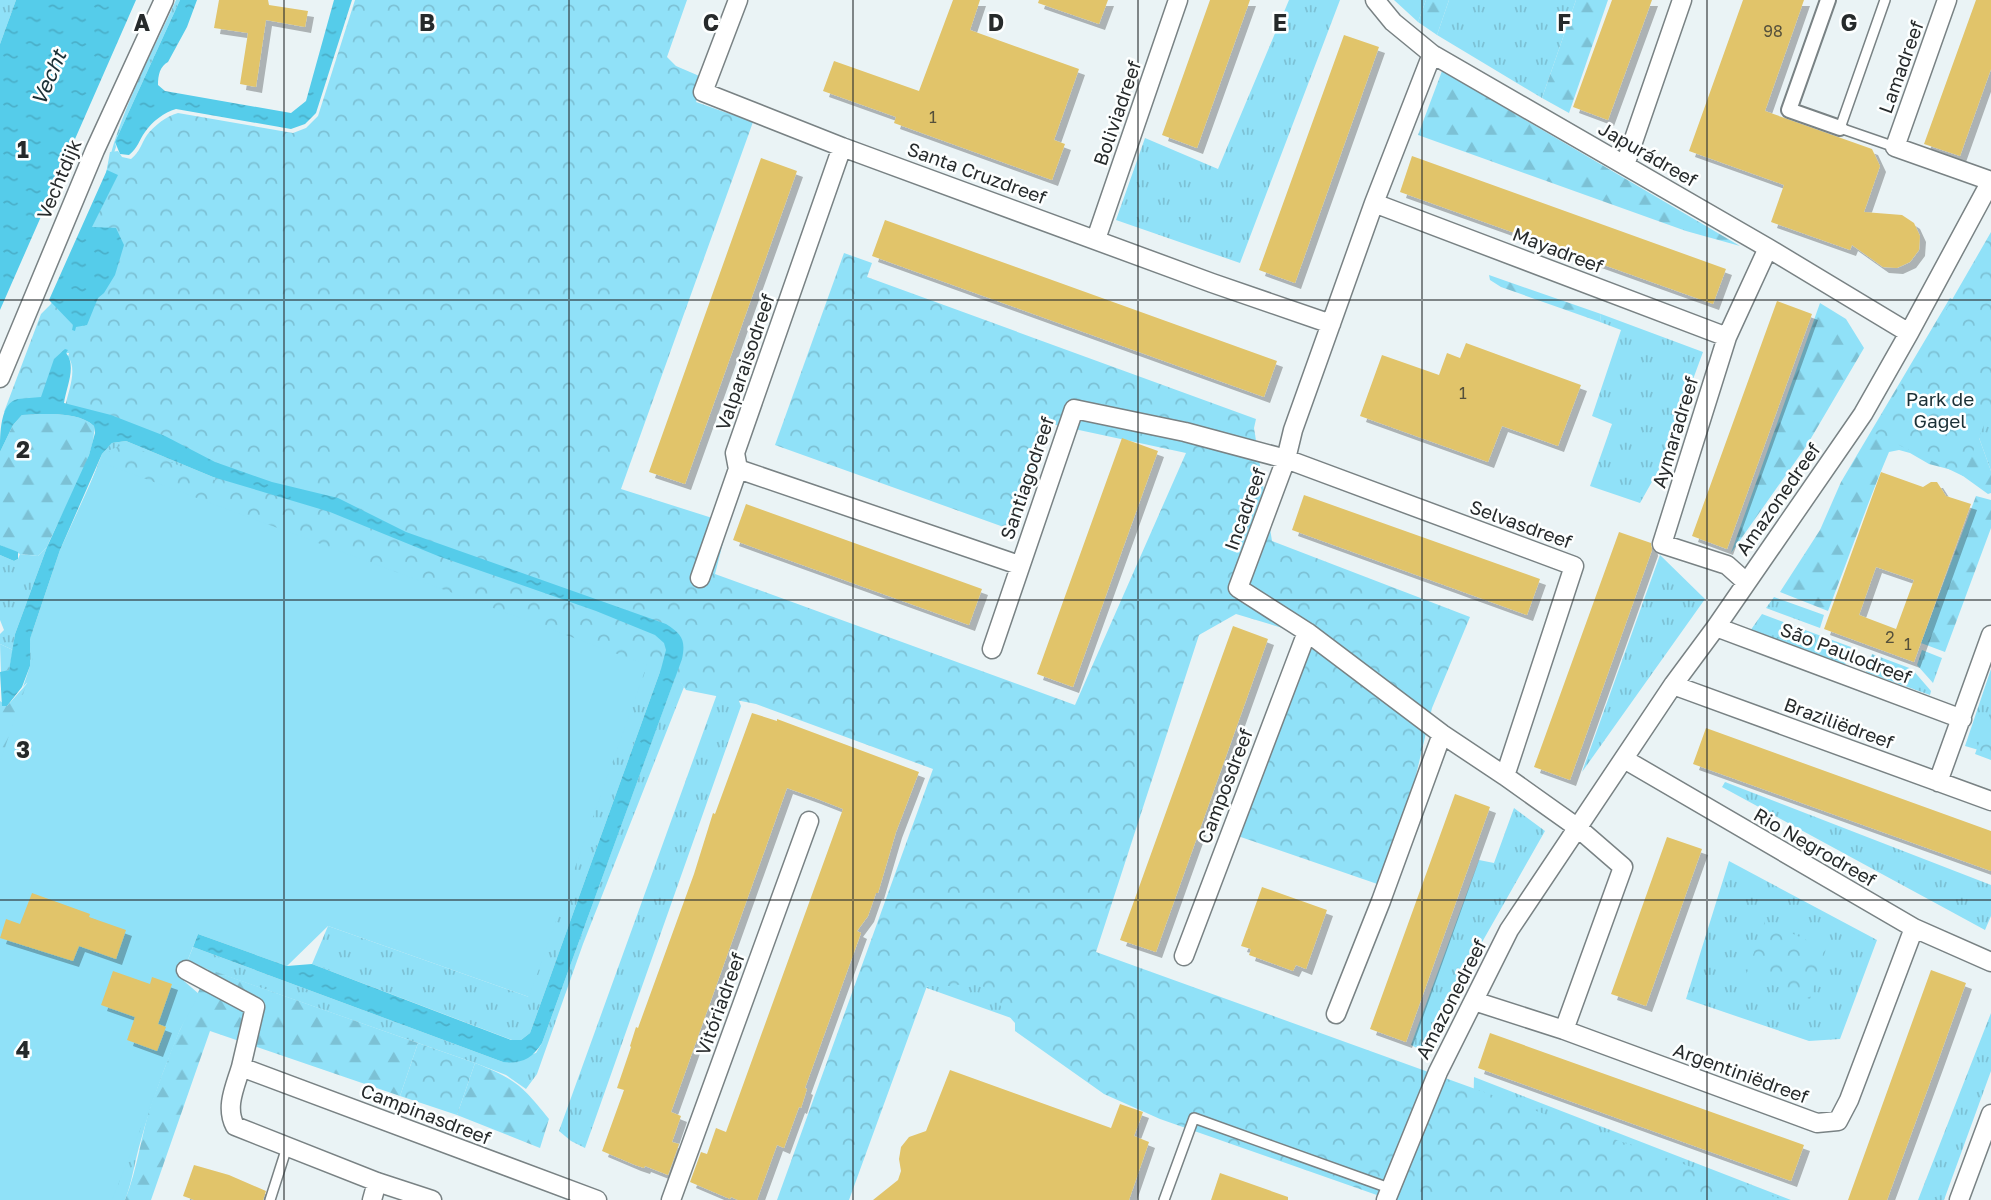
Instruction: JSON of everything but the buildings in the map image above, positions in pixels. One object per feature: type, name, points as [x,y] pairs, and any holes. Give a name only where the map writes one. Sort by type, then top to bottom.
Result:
[{"type":"street","name":"Vechtdijk","points":[[0,378],[94,150],[164,0]]},
{"type":"street","name":"Santa Cruzdreef","points":[[738,0],[703,92],[842,147],[1331,324]]},
{"type":"street","name":"Boliviadreef","points":[[1096,239],[1178,0]]},
{"type":"street","name":"Japurádreef","points":[[1375,0],[1394,22],[1432,54],[1768,248],[1909,333]]},
{"type":"street","points":[[1625,165],[1682,0]]},
{"type":"street","points":[[1828,0],[1789,110],[1840,128]]},
{"type":"street","name":"Lamadreef","points":[[1895,147],[1947,0]]},
{"type":"street","name":"Incadreef","points":[[1432,54],[1374,203],[1238,589],[1307,632],[1442,734],[1578,828]]},
{"type":"street","name":"Valparaisodreef","points":[[700,578],[738,469],[736,453],[842,147]]},
{"type":"street","points":[[1895,147],[1991,181]]},
{"type":"street","name":"Amazonedreef","points":[[1387,1194],[1438,1072],[1509,930],[1673,685],[1863,414],[1991,181]]},
{"type":"street","name":"Mayadreef","points":[[1374,203],[1727,337]]},
{"type":"street","name":"Aymaradreef","points":[[1746,582],[1727,565],[1662,544],[1727,337],[1768,248]]},
{"type":"street","name":"Santiagodreef","points":[[992,649],[1074,409],[1185,432],[1286,459]]},
{"type":"street","name":"Selvasdreef","points":[[1286,459],[1574,566],[1505,776]]},
{"type":"street","points":[[738,469],[1019,565]]},
{"type":"street","name":"São Paulodreef","points":[[1716,627],[1962,719]]},
{"type":"street","name":"Camposdreef","points":[[1184,956],[1307,632]]},
{"type":"street","points":[[1938,782],[1991,635]]},
{"type":"street","name":"Braziliëdreef","points":[[1673,685],[1991,802]]},
{"type":"street","points":[[1336,1014],[1442,734]]},
{"type":"street","name":"Rio Negrodreef","points":[[1623,759],[1914,928],[1991,962]]},
{"type":"street","name":"Vitóriadreef","points":[[671,1200],[809,821]]},
{"type":"street","points":[[1564,1030],[1623,867],[1578,828]]},
{"type":"street","name":"Argentiniëdreef","points":[[1474,1001],[1564,1030],[1817,1123],[1838,1121],[1849,1100],[1914,928]]},
{"type":"street","points":[[186,970],[256,1007],[242,1068],[230,1105],[230,1117],[235,1126],[432,1200]]},
{"type":"street","name":"Campinasdreef","points":[[242,1068],[597,1200]]},
{"type":"street","points":[[1959,1200],[1991,1114]]},
{"type":"street","points":[[372,1200],[377,1181]]},
{"type":"lane","points":[[1885,0],[1840,128],[1895,147]]},
{"type":"lane","points":[[1164,1200],[1194,1118],[1387,1194]]},
{"type":"lane","points":[[270,1200],[287,1147]]},
{"type":"green space","points":[[0,0],[16,0],[0,44]]},
{"type":"green space","points":[[176,0],[180,0],[115,142],[116,147],[105,179],[110,156],[126,110]]},
{"type":"green space","points":[[355,0],[687,0],[667,57],[676,66],[704,78],[696,102],[753,122],[621,489],[728,523],[715,574],[1075,705],[1186,453],[1051,424],[1012,530],[775,445],[844,253],[872,263],[867,277],[1256,419],[1254,428],[1272,541],[1470,617],[1432,708],[1389,888],[1232,834],[1309,636],[1236,614],[1199,635],[1096,952],[1783,1200],[1391,1200],[1160,1119],[1104,1094],[1015,1031],[1015,1023],[976,981],[953,986],[927,986],[849,1200],[777,1200],[933,769],[756,704],[686,690],[678,679],[663,673],[102,465],[111,450],[128,445],[215,480],[216,467],[65,407],[72,374],[69,353],[42,401],[4,412],[41,314],[51,304],[105,179],[110,152],[118,151],[122,157],[131,159],[153,128],[178,113],[293,133],[306,128],[318,116]]},
{"type":"green space","points":[[1289,0],[1340,0],[1240,263],[1116,220],[1145,138],[1218,169]]},
{"type":"green space","points":[[1394,0],[1426,0],[1418,22]]},
{"type":"green space","points":[[1426,0],[1449,0],[1437,35],[1418,22]]},
{"type":"green space","points":[[1449,0],[1576,0],[1542,98],[1437,35]]},
{"type":"green space","points":[[1576,0],[1608,0],[1569,113],[1542,98]]},
{"type":"green space","points":[[1442,71],[1740,246],[1686,231],[1418,135]]},
{"type":"green space","name":"Park de Gagel","points":[[1991,232],[1991,408],[1963,476],[1872,432]]},
{"type":"green space","points":[[1489,275],[1601,314],[1600,322],[1501,287],[1490,280]]},
{"type":"green space","points":[[1950,298],[1970,308],[1978,435],[1991,471],[1991,493],[1988,494],[1956,471],[1929,464],[1910,453],[1899,450],[1889,452],[1828,611],[1780,592],[1820,530],[1841,482]]},
{"type":"green space","points":[[1820,303],[1846,319],[1864,348],[1807,445],[1731,553]]},
{"type":"green space","points":[[1601,314],[1703,352],[1662,464],[1640,503],[1590,486],[1612,424],[1592,416],[1621,330],[1600,322]]},
{"type":"green space","points":[[1991,392],[1991,471],[1978,435]]},
{"type":"green space","points":[[22,415],[70,416],[94,426],[90,453],[84,469],[47,547],[38,556],[20,554],[0,545],[0,452],[13,425]]},
{"type":"green space","points":[[126,441],[213,477],[330,512],[661,669],[530,1033],[521,1040],[512,1040],[312,964],[328,926],[529,997],[48,660],[23,687],[30,666],[30,639],[102,454],[112,443]]},
{"type":"green space","points":[[100,462],[647,665],[529,997],[328,926],[287,966],[198,934],[187,962],[184,981],[199,994],[180,1030],[112,1200],[0,1200],[0,762],[33,665],[30,639],[60,550]]},
{"type":"green space","points":[[1976,496],[1991,500],[1991,528],[1945,652],[1921,643]]},
{"type":"green space","points":[[47,547],[15,634],[13,650],[0,644],[0,634],[4,630],[0,620],[0,555],[14,561],[20,554],[38,556]]},
{"type":"green space","points":[[1660,555],[1705,599],[1582,772]]},
{"type":"green space","points":[[1774,597],[1824,615],[1820,628],[1766,608]]},
{"type":"green space","points":[[1762,614],[1851,647],[1845,665],[1750,631]]},
{"type":"green space","points":[[0,644],[13,650],[9,670],[1,673]]},
{"type":"green space","points":[[1922,650],[1942,658],[1933,683],[1917,665]]},
{"type":"green space","points":[[1872,654],[1912,669],[1931,691],[1930,695],[1866,672]]},
{"type":"green space","points":[[48,660],[0,795],[0,701],[7,706]]},
{"type":"green space","points":[[1991,669],[1991,724],[1982,751],[1965,746]]},
{"type":"green space","points":[[676,675],[684,687],[583,944],[537,1074],[526,1089],[506,1075],[475,1063],[187,962],[193,947],[503,1062],[536,1053],[542,1043]]},
{"type":"green space","points":[[729,676],[741,706],[585,1148],[559,1131],[717,694]]},
{"type":"green space","points":[[1991,710],[1991,760],[1975,754]]},
{"type":"green space","points":[[1725,782],[1991,885],[1991,916],[1985,930],[1722,787]]},
{"type":"green space","points":[[1514,808],[1545,831],[1421,1050],[1411,1045],[1479,860],[1494,863]]},
{"type":"green space","points":[[1729,861],[1877,940],[1840,1039],[1809,1041],[1686,999]]},
{"type":"green space","points":[[1765,921],[1826,949],[1810,999],[1746,975]]},
{"type":"green space","points":[[208,969],[418,1043],[400,1096],[210,1031],[151,1200],[125,1200],[152,1102],[175,1041]]},
{"type":"green space","points":[[974,977],[983,983],[1014,1019],[924,987]]},
{"type":"green space","points":[[1991,1013],[1991,1071],[1944,1200],[1918,1200]]},
{"type":"green space","points":[[418,1043],[475,1063],[457,1115],[400,1096]]},
{"type":"green space","points":[[475,1063],[517,1084],[549,1119],[540,1148],[457,1115]]},
{"type":"green space","points":[[165,1068],[154,1097],[125,1200],[104,1200]]},
{"type":"green space","points":[[1474,1077],[1791,1200],[1649,1200],[1473,1118]]},
{"type":"water","name":"Vecht","points":[[16,0],[136,0],[0,310],[0,44]]},
{"type":"water","points":[[180,0],[197,0],[187,27],[168,62],[160,71],[158,85],[165,91],[291,113],[306,101],[334,0],[352,0],[316,113],[305,124],[291,129],[176,109],[151,125],[129,155],[120,154],[115,142]]},
{"type":"water","points":[[107,170],[118,175],[92,227],[116,228],[124,245],[115,275],[98,298],[87,325],[76,327],[75,331],[72,330],[73,325],[49,300]]},
{"type":"water","points":[[65,349],[68,350],[66,353],[71,371],[64,403],[111,415],[165,436],[215,462],[272,482],[338,498],[406,532],[666,624],[679,634],[683,642],[682,659],[542,1043],[530,1057],[521,1061],[503,1062],[193,947],[198,934],[287,966],[312,964],[511,1040],[521,1040],[530,1033],[661,669],[666,650],[664,643],[655,635],[596,611],[438,556],[330,512],[213,477],[126,441],[112,443],[102,454],[60,550],[30,639],[30,666],[22,687],[7,706],[2,706],[0,672],[9,670],[15,634],[47,547],[89,455],[95,433],[94,426],[79,418],[60,414],[22,415],[13,425],[0,452],[2,420],[12,401],[41,397],[54,359]]},
{"type":"water","points":[[0,545],[18,552],[18,559],[14,561],[0,555]]}]
